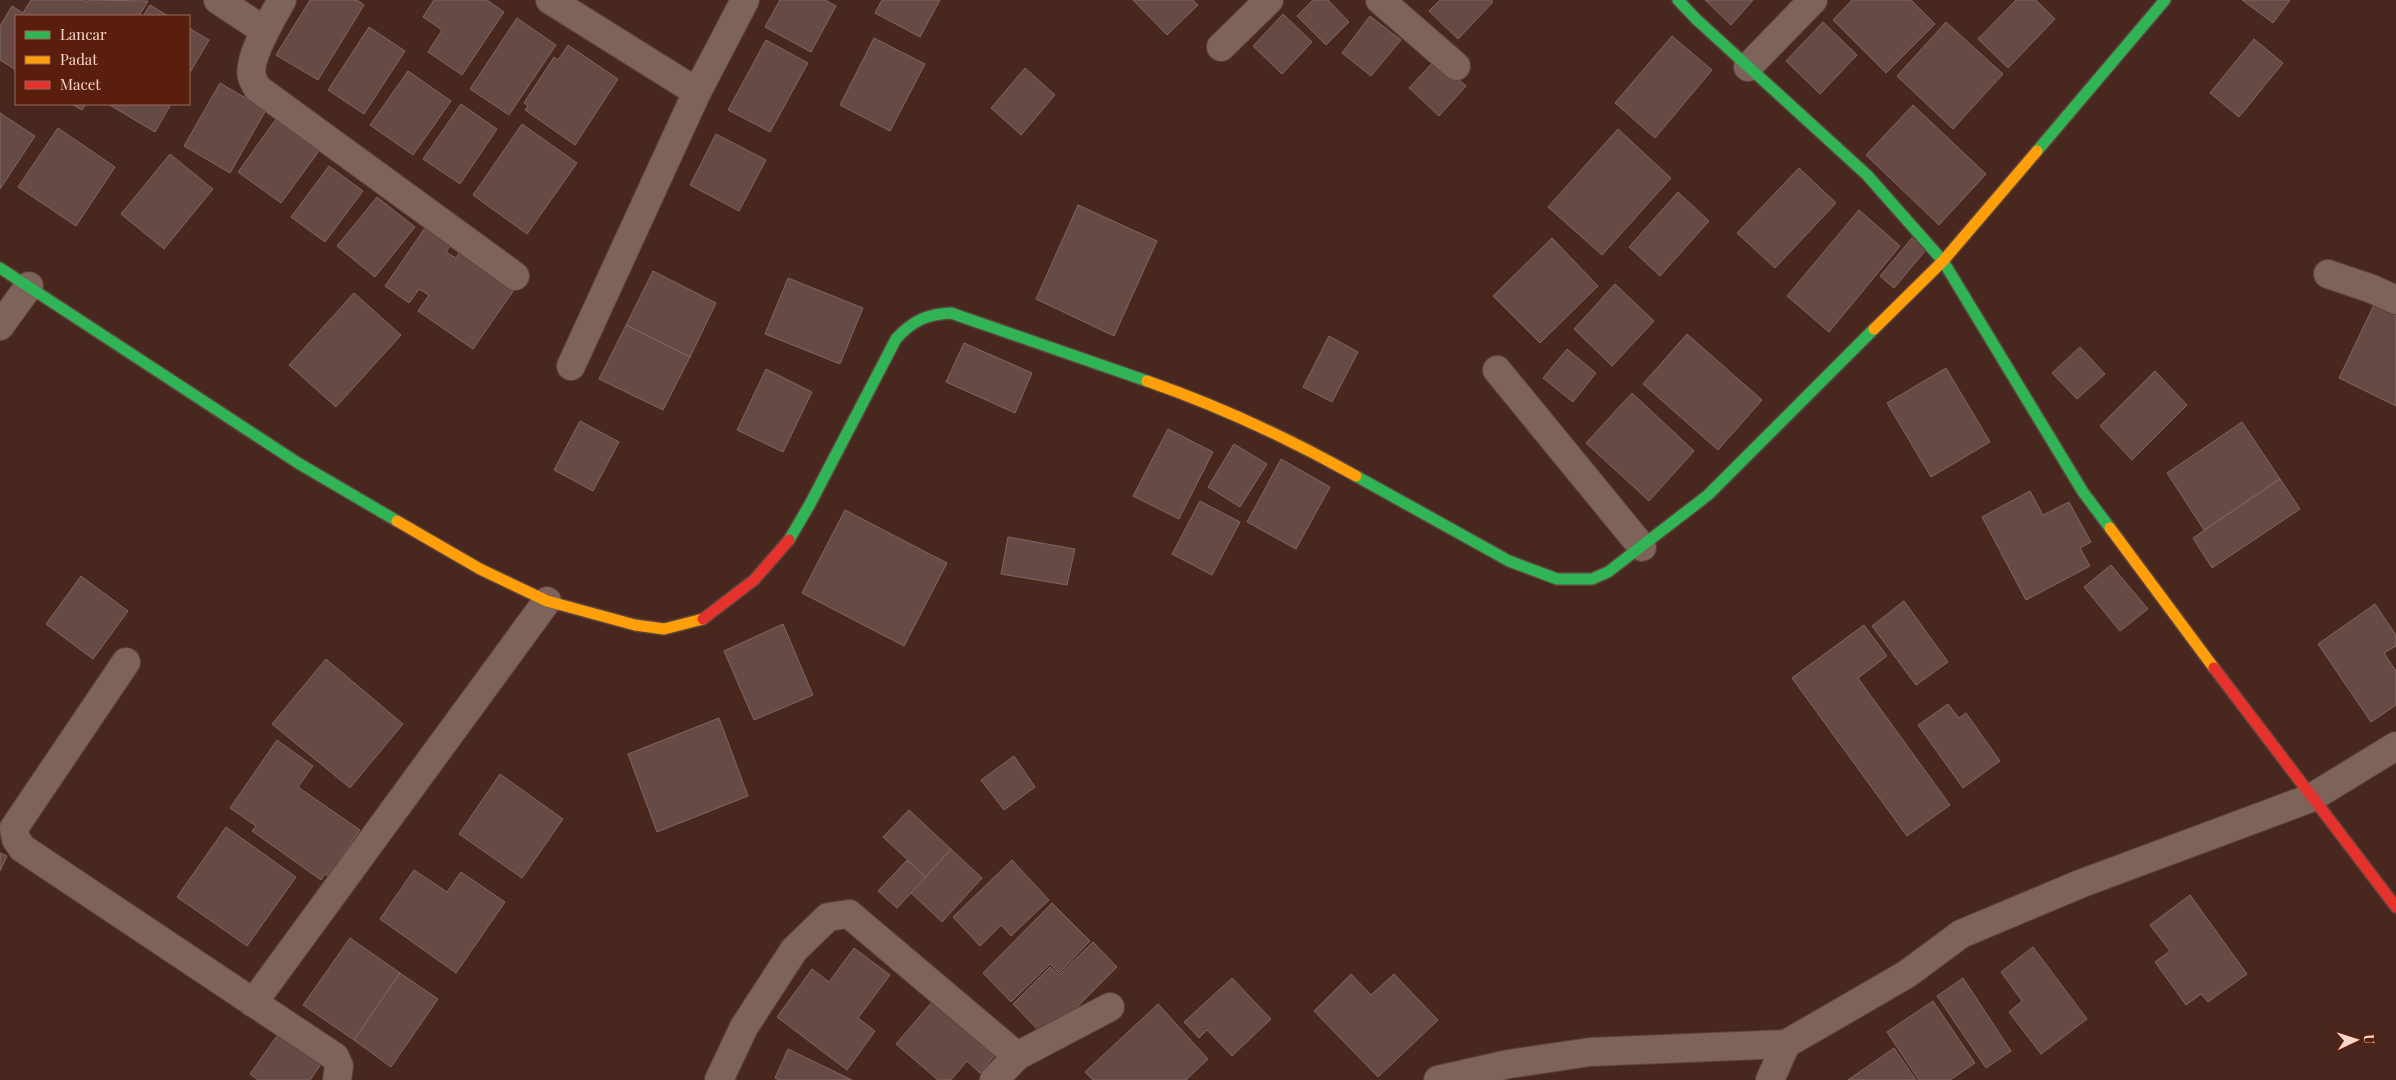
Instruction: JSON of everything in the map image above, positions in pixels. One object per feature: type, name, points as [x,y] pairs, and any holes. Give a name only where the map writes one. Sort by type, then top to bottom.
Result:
[{"type":"street","points":[[218,0],[266,30]]},
{"type":"street","points":[[282,0],[266,30],[253,63],[252,76],[257,88],[515,276]]},
{"type":"street","points":[[550,0],[697,92]]},
{"type":"street","points":[[571,366],[697,92],[745,0]]},
{"type":"street","points":[[1221,47],[1269,0]]},
{"type":"street","points":[[1380,0],[1456,66]]},
{"type":"street","points":[[1678,0],[1748,67],[1867,175],[1943,262],[2083,492],[2311,798],[2396,907]]},
{"type":"street","points":[[1748,67],[1814,0]]},
{"type":"street","points":[[0,268],[298,463],[480,569],[547,601],[635,626],[664,629],[701,620],[754,580],[786,546],[896,339],[908,323],[936,314],[951,313],[1181,393],[1316,453],[1509,561],[1557,579],[1592,579],[1608,572],[1708,495],[1943,262],[2165,0]]},
{"type":"street","points":[[2328,274],[2372,289],[2396,300]]},
{"type":"street","points":[[0,326],[29,286]]},
{"type":"street","points":[[1497,370],[1642,546]]},
{"type":"street","points":[[254,1003],[547,601]]},
{"type":"street","points":[[126,662],[14,828],[16,839],[22,848],[335,1057],[339,1066],[338,1080]]},
{"type":"street","points":[[1438,1080],[1515,1072],[1590,1052],[1786,1044],[1907,974],[1962,934],[2080,884],[2311,798],[2396,746]]},
{"type":"street","points":[[719,1080],[744,1027],[794,950],[828,917],[838,914],[849,914],[1017,1056]]},
{"type":"street","points":[[994,1080],[1017,1056],[1110,1007]]},
{"type":"street","points":[[1770,1080],[1786,1044]]},
{"type":"building","points":[[31,0],[84,0],[87,2],[88,0],[148,1],[140,15],[15,15],[15,69],[0,60],[0,26],[12,6],[23,13]]},
{"type":"building","points":[[310,0],[357,0],[364,5],[318,80],[276,55]]},
{"type":"building","points":[[434,0],[487,0],[504,12],[462,75],[428,52],[442,30],[423,17]]},
{"type":"building","points":[[780,0],[825,0],[836,6],[811,52],[765,27]]},
{"type":"building","points":[[882,0],[940,0],[920,37],[875,13]]},
{"type":"building","points":[[1133,0],[1193,0],[1198,5],[1167,35]]},
{"type":"building","points":[[1313,0],[1328,0],[1349,22],[1326,45],[1297,16]]},
{"type":"building","points":[[1440,0],[1491,0],[1493,2],[1458,39],[1429,11]]},
{"type":"building","points":[[1705,0],[1753,0],[1731,25]]},
{"type":"building","points":[[1852,0],[1911,0],[1935,24],[1886,73],[1833,20]]},
{"type":"building","points":[[2016,0],[2036,0],[2055,19],[2008,68],[1978,39]]},
{"type":"building","points":[[2242,0],[2290,0],[2273,23]]},
{"type":"building","points":[[150,5],[166,15],[144,15]]},
{"type":"building","points":[[1283,14],[1312,42],[1282,74],[1253,46]]},
{"type":"building","points":[[1370,16],[1401,40],[1371,76],[1342,53]]},
{"type":"building","points":[[517,18],[556,45],[509,115],[470,89]]},
{"type":"building","points":[[1823,22],[1857,55],[1820,94],[1786,61]]},
{"type":"building","points":[[1946,22],[2003,74],[1953,129],[1897,76]]},
{"type":"building","points":[[369,27],[405,51],[364,114],[328,90]]},
{"type":"building","points":[[190,29],[209,40],[190,72]]},
{"type":"building","points":[[1672,36],[1712,70],[1655,138],[1615,103]]},
{"type":"building","points":[[874,38],[925,64],[890,131],[840,105]]},
{"type":"building","points":[[2254,39],[2283,63],[2239,117],[2210,93]]},
{"type":"building","points":[[766,40],[808,63],[770,132],[728,110]]},
{"type":"building","points":[[568,45],[618,79],[575,145],[525,110],[528,106],[524,103],[554,57],[558,60]]},
{"type":"building","points":[[1436,59],[1466,86],[1439,116],[1409,88]]},
{"type":"building","points":[[1025,68],[1055,95],[1021,135],[991,108]]},
{"type":"building","points":[[408,71],[451,101],[413,155],[370,125]]},
{"type":"building","points":[[220,83],[266,110],[230,173],[184,146]]},
{"type":"building","points":[[461,104],[497,129],[460,184],[423,159]]},
{"type":"building","points":[[74,105],[85,105],[82,110]]},
{"type":"building","points":[[110,105],[170,105],[155,132]]},
{"type":"building","points":[[1913,105],[1986,174],[1939,225],[1866,155]]},
{"type":"building","points":[[0,113],[35,136],[0,189]]},
{"type":"building","points":[[276,119],[319,151],[281,203],[238,172]]},
{"type":"building","points":[[522,124],[577,163],[527,234],[473,195]]},
{"type":"building","points":[[58,128],[115,167],[76,226],[18,187]]},
{"type":"building","points":[[1618,129],[1671,178],[1602,255],[1548,207]]},
{"type":"building","points":[[716,134],[766,160],[739,211],[690,185]]},
{"type":"building","points":[[170,154],[213,189],[164,249],[121,214]]},
{"type":"building","points":[[329,166],[363,191],[325,242],[291,217]]},
{"type":"building","points":[[1799,168],[1836,203],[1775,268],[1737,233]]},
{"type":"building","points":[[1678,192],[1709,221],[1660,276],[1629,247]]},
{"type":"building","points":[[377,197],[415,227],[375,277],[337,246]]},
{"type":"building","points":[[1078,205],[1157,241],[1114,336],[1036,299]]},
{"type":"building","points":[[1859,210],[1900,246],[1829,332],[1787,296]]},
{"type":"building","points":[[427,225],[452,243],[446,252],[456,258],[462,249],[516,287],[473,349],[418,311],[429,295],[419,289],[409,303],[385,286]]},
{"type":"building","points":[[1552,238],[1598,286],[1540,343],[1493,296]]},
{"type":"building","points":[[1912,238],[1926,250],[1894,288],[1880,276]]},
{"type":"building","points":[[653,271],[716,303],[690,357],[626,325]]},
{"type":"building","points":[[788,278],[863,308],[840,364],[765,334]]},
{"type":"building","points":[[1615,284],[1654,321],[1612,366],[1574,329]]},
{"type":"building","points":[[354,293],[401,335],[336,407],[289,365]]},
{"type":"building","points":[[2374,305],[2396,315],[2396,406],[2339,378]]},
{"type":"building","points":[[626,325],[690,357],[663,410],[599,379]]},
{"type":"building","points":[[1687,334],[1762,400],[1718,450],[1643,384]]},
{"type":"building","points":[[1329,336],[1358,352],[1332,402],[1303,387]]},
{"type":"building","points":[[964,343],[1032,373],[1015,413],[946,382]]},
{"type":"building","points":[[2080,347],[2105,374],[2077,399],[2052,373]]},
{"type":"building","points":[[1567,349],[1596,373],[1573,402],[1543,378]]},
{"type":"building","points":[[1946,368],[1990,442],[1931,477],[1887,403]]},
{"type":"building","points":[[766,369],[812,392],[783,452],[737,430]]},
{"type":"building","points":[[2155,371],[2187,405],[2132,460],[2100,426]]},
{"type":"building","points":[[1632,393],[1694,451],[1649,501],[1586,443]]},
{"type":"building","points":[[580,421],[619,442],[593,491],[554,470]]},
{"type":"building","points":[[2242,422],[2280,479],[2204,530],[2167,473]]},
{"type":"building","points":[[1168,429],[1213,452],[1179,519],[1133,496]]},
{"type":"building","points":[[1234,444],[1267,464],[1240,507],[1208,487]]},
{"type":"building","points":[[1281,459],[1330,487],[1296,549],[1247,522]]},
{"type":"building","points":[[2280,479],[2300,509],[2212,568],[2193,538]]},
{"type":"building","points":[[2030,491],[2043,515],[2069,502],[2091,542],[2080,548],[2090,566],[2026,600],[1982,517]]},
{"type":"building","points":[[1200,501],[1240,522],[1212,575],[1172,554]]},
{"type":"building","points":[[845,510],[947,563],[904,646],[802,593]]},
{"type":"building","points":[[1008,537],[1075,549],[1067,585],[1001,574]]},
{"type":"building","points":[[2111,565],[2148,609],[2120,631],[2084,587]]},
{"type":"building","points":[[81,576],[128,611],[93,659],[46,624]]},
{"type":"building","points":[[1904,601],[1948,662],[1916,685],[1872,626]]},
{"type":"building","points":[[2375,604],[2396,635],[2396,646],[2384,653],[2396,671],[2396,705],[2371,722],[2318,644]]},
{"type":"building","points":[[783,624],[813,695],[754,720],[724,651]]},
{"type":"building","points":[[1864,625],[1887,656],[1858,678],[1950,805],[1907,836],[1792,678]]},
{"type":"building","points":[[326,659],[403,724],[350,788],[272,724]]},
{"type":"building","points":[[1948,704],[1959,718],[1966,713],[2000,761],[1963,788],[1918,725]]},
{"type":"building","points":[[719,718],[748,796],[657,832],[628,754]]},
{"type":"building","points":[[277,740],[313,766],[298,787],[360,830],[328,876],[325,874],[321,880],[252,831],[256,826],[230,808]]},
{"type":"building","points":[[1014,756],[1035,787],[1004,810],[981,780]]},
{"type":"building","points":[[500,774],[563,819],[522,878],[459,834]]},
{"type":"building","points":[[909,810],[951,849],[926,877],[883,837]]},
{"type":"building","points":[[226,827],[296,877],[247,946],[177,897]]},
{"type":"building","points":[[951,849],[982,878],[942,922],[911,893]]},
{"type":"building","points":[[0,853],[7,856],[0,871]]},
{"type":"building","points":[[907,860],[926,877],[897,908],[878,891]]},
{"type":"building","points":[[1012,860],[1049,900],[1011,936],[1001,925],[980,946],[953,917]]},
{"type":"building","points":[[414,870],[447,892],[461,872],[505,902],[456,973],[380,919]]},
{"type":"building","points":[[2190,895],[2247,974],[2208,1002],[2201,994],[2186,1005],[2155,962],[2170,951],[2150,925]]},
{"type":"building","points":[[1052,903],[1090,941],[1059,973],[1050,964],[1011,1002],[983,973]]},
{"type":"building","points":[[350,938],[400,973],[354,1040],[303,1005]]},
{"type":"building","points":[[1093,942],[1117,967],[1046,1038],[1013,1004],[1050,967],[1059,975]]},
{"type":"building","points":[[2033,947],[2087,1019],[2041,1054],[2009,1012],[2022,1001],[2001,972]]},
{"type":"building","points":[[854,948],[890,975],[858,1018],[875,1031],[847,1070],[777,1017],[812,969],[829,982]]},
{"type":"building","points":[[400,973],[438,999],[391,1067],[354,1040]]},
{"type":"building","points":[[1351,974],[1371,995],[1394,974],[1438,1020],[1378,1077],[1314,1011]]},
{"type":"building","points":[[1232,978],[1271,1019],[1232,1056],[1207,1030],[1199,1038],[1184,1022]]},
{"type":"building","points":[[1963,978],[2011,1051],[1986,1068],[1937,996]]},
{"type":"building","points":[[937,996],[1000,1049],[980,1073],[967,1061],[951,1080],[938,1080],[896,1044]]},
{"type":"building","points":[[1933,1001],[1975,1063],[1950,1080],[1919,1080],[1887,1032]]},
{"type":"building","points":[[1158,1004],[1208,1059],[1186,1080],[1093,1080],[1085,1072]]},
{"type":"building","points":[[279,1033],[321,1064],[310,1080],[258,1080],[250,1074]]},
{"type":"building","points":[[1894,1048],[1916,1080],[1848,1080]]},
{"type":"building","points":[[788,1049],[852,1080],[779,1080],[775,1078]]},
{"type":"traffic: fast","points":[[1678,0],[1696,19],[1867,175],[1943,261],[2083,492],[2110,528]]},
{"type":"traffic: fast","points":[[2037,151],[2165,0]]},
{"type":"traffic: fast","points":[[0,268],[298,463],[397,521]]},
{"type":"traffic: fast","points":[[789,540],[810,504],[896,339],[908,327],[927,317],[951,313],[1147,381]]},
{"type":"traffic: fast","points":[[1356,476],[1509,561],[1557,579],[1592,579],[1608,572],[1708,495],[1874,329]]},
{"type":"traffic: slow","points":[[1874,329],[1943,261],[2037,151]]},
{"type":"traffic: slow","points":[[1147,381],[1201,401],[1254,424],[1356,476]]},
{"type":"traffic: slow","points":[[397,521],[480,569],[547,601],[635,625],[664,629],[703,619]]},
{"type":"traffic: slow","points":[[2110,528],[2214,668]]},
{"type":"traffic: jam","points":[[703,619],[754,580],[789,540]]},
{"type":"traffic: jam","points":[[2214,668],[2396,907]]}]
